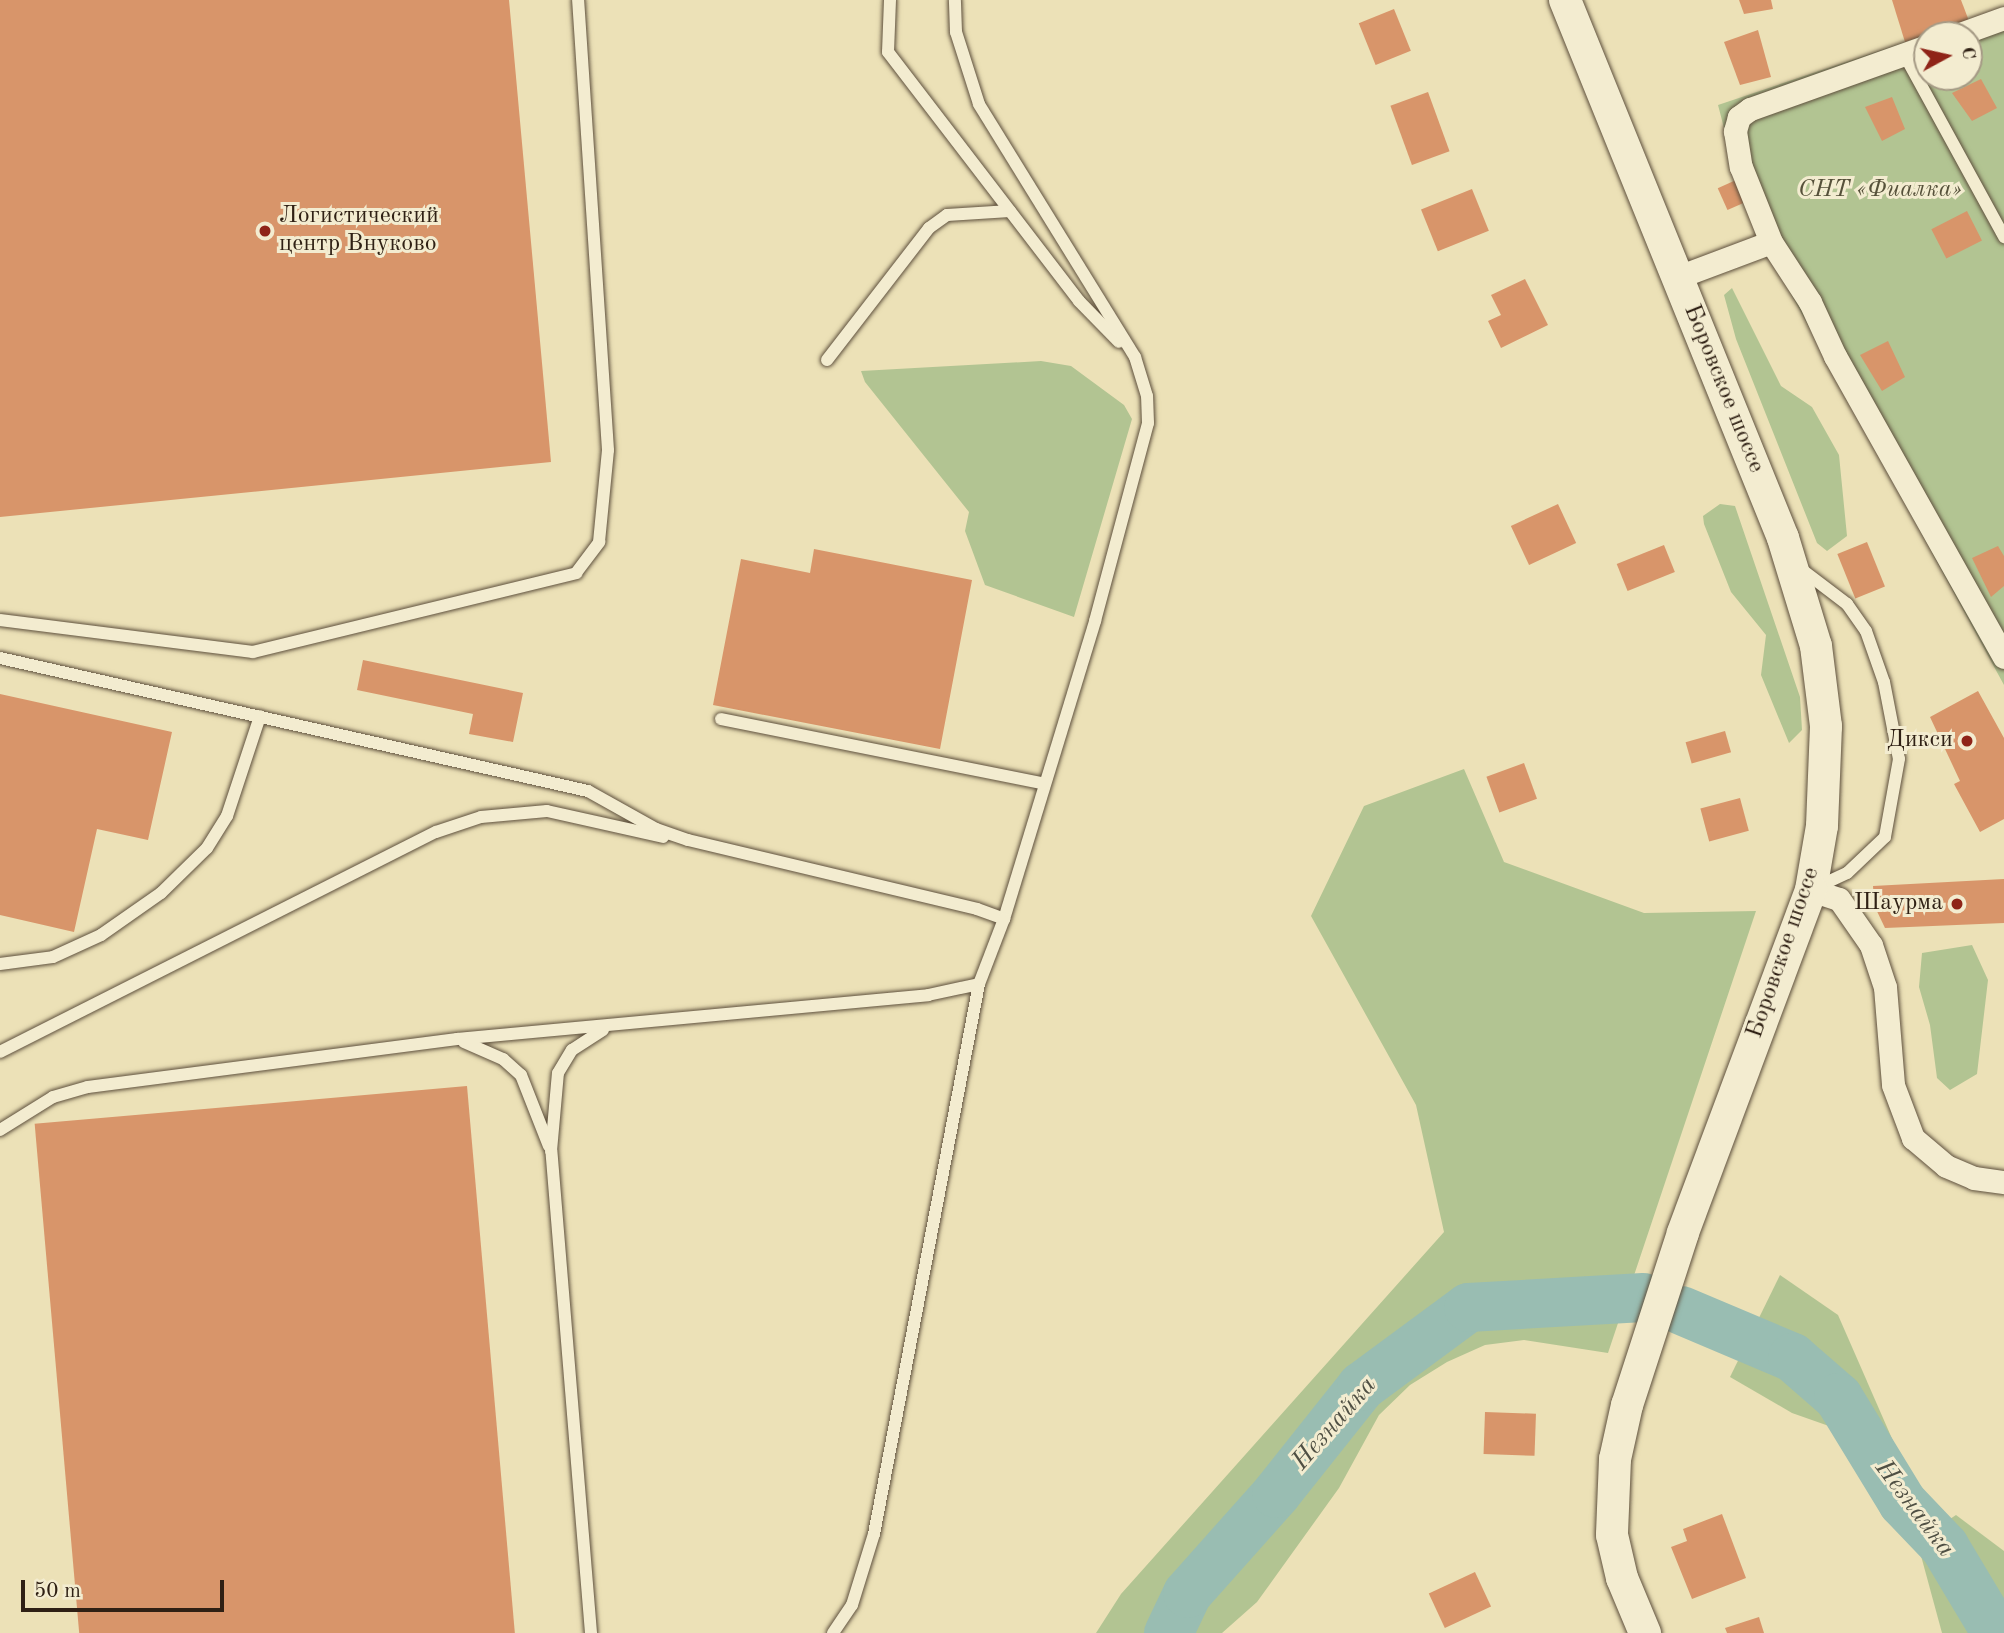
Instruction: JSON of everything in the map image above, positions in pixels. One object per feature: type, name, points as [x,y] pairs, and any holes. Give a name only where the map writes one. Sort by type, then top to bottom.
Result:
[{"type":"main road","name":"Боровское шоссе","points":[[1565,0],[1791,559],[1810,620],[1825,701],[1826,775],[1811,890],[1683,1233],[1636,1377],[1615,1459],[1611,1511],[1622,1578],[1645,1633]]},
{"type":"street","points":[[1983,26],[2004,18]]},
{"type":"street","points":[[1913,51],[1750,109],[1740,117],[1735,131],[1741,167],[1771,242],[1810,302],[1835,356],[2004,657]]},
{"type":"street","points":[[1678,277],[1771,242]]},
{"type":"street","points":[[1811,890],[1839,899],[1871,945],[1885,987],[1893,1084],[1913,1138],[1946,1166],[1974,1178],[2004,1182]]},
{"type":"lane","points":[[0,620],[253,652],[576,573],[598,542],[608,450],[578,0]]},
{"type":"lane","points":[[890,0],[888,52],[1079,301],[1135,357]]},
{"type":"lane","points":[[833,1633],[852,1605],[874,1534],[979,984],[1004,919],[1045,784],[1148,424],[1147,396],[1135,357],[979,104],[956,32],[955,0]]},
{"type":"lane","points":[[1904,54],[2004,237]]},
{"type":"lane","points":[[827,360],[929,228],[947,215],[1010,211]]},
{"type":"lane","points":[[1791,559],[1847,604],[1866,631],[1887,693],[1899,759],[1885,837],[1847,873],[1811,890]]},
{"type":"lane","points":[[0,658],[589,791],[656,829],[688,840]]},
{"type":"lane","points":[[0,964],[65,952],[102,935],[161,893],[207,848],[228,816],[260,716]]},
{"type":"lane","points":[[721,719],[1045,784]]},
{"type":"lane","points":[[0,1052],[436,832],[481,817],[547,811],[688,840],[977,909],[1004,919]]},
{"type":"lane","points":[[0,1130],[53,1097],[88,1087],[457,1040],[606,1028],[928,995],[979,984]]},
{"type":"lane","points":[[591,1633],[551,1151],[558,1073],[572,1050],[606,1028]]},
{"type":"lane","points":[[457,1040],[483,1048],[521,1075],[551,1151]]},
{"type":"green space","name":"СНТ «Фиалка»","points":[[2004,9],[2004,685],[1774,263],[1730,151],[1718,105],[1913,40],[1913,91],[1983,91],[1983,21],[1968,21]]},
{"type":"green space","points":[[1732,288],[1781,386],[1812,407],[1839,455],[1847,536],[1827,551],[1817,543],[1736,339],[1724,295]]},
{"type":"green space","points":[[1041,361],[1071,366],[1124,405],[1132,419],[1074,617],[985,585],[965,531],[969,512],[865,382],[861,371]]},
{"type":"green space","points":[[1720,504],[1735,506],[1800,697],[1802,730],[1789,743],[1761,675],[1766,635],[1731,592],[1704,524],[1703,516]]},
{"type":"green space","points":[[1464,769],[1504,862],[1644,913],[1756,911],[1608,1353],[1524,1340],[1485,1345],[1447,1362],[1410,1385],[1379,1415],[1339,1488],[1257,1602],[1222,1633],[1096,1633],[1121,1594],[1444,1232],[1416,1105],[1311,916],[1364,806]]},
{"type":"green space","points":[[1972,945],[1988,980],[1977,1074],[1950,1090],[1937,1078],[1930,1025],[1919,987],[1922,953]]},
{"type":"green space","points":[[1780,1275],[1838,1315],[1897,1450],[1792,1413],[1730,1377]]},
{"type":"green space","points":[[1956,1515],[2004,1551],[2004,1633],[1942,1633],[1917,1541]]},
{"type":"building","name":"Логистический центр Внуково","points":[[0,0],[509,0],[551,462],[0,517]]},
{"type":"building","points":[[1739,0],[1771,0],[1773,9],[1744,14]]},
{"type":"building","points":[[1892,0],[1961,0],[1969,21],[1913,21],[1913,39],[1905,42]]},
{"type":"building","points":[[1394,9],[1411,51],[1376,65],[1359,23]]},
{"type":"building","points":[[1758,30],[1771,77],[1740,85],[1724,42]]},
{"type":"building","points":[[1983,83],[1997,108],[1972,121],[1952,93],[1983,91]]},
{"type":"building","points":[[1428,92],[1450,151],[1412,165],[1390,106]]},
{"type":"building","points":[[1892,97],[1905,129],[1882,141],[1865,107]]},
{"type":"building","points":[[1736,180],[1746,202],[1727,210],[1718,188]]},
{"type":"building","points":[[1472,189],[1489,231],[1438,251],[1421,210]]},
{"type":"building","points":[[1967,211],[1982,240],[1946,259],[1931,229]]},
{"type":"building","points":[[1525,279],[1548,325],[1501,348],[1488,321],[1501,315],[1491,295]]},
{"type":"building","points":[[1888,341],[1905,377],[1882,391],[1860,355]]},
{"type":"building","points":[[1558,504],[1576,543],[1529,565],[1511,526]]},
{"type":"building","points":[[1867,542],[1885,587],[1855,598],[1837,554]]},
{"type":"building","points":[[1664,545],[1675,572],[1628,591],[1617,564]]},
{"type":"building","points":[[1998,546],[2004,556],[2004,586],[1991,597],[1972,558]]},
{"type":"building","points":[[814,549],[972,580],[940,749],[713,705],[741,559],[810,573]]},
{"type":"building","points":[[363,660],[523,693],[513,742],[469,734],[473,714],[357,690]]},
{"type":"building","points":[[1978,691],[2004,738],[2004,819],[1980,832],[1954,784],[1960,781],[1930,717]]},
{"type":"building","points":[[0,694],[172,732],[148,840],[97,829],[74,932],[0,915]]},
{"type":"building","points":[[1725,731],[1731,752],[1692,763],[1686,742]]},
{"type":"building","points":[[1524,763],[1537,799],[1499,812],[1486,777]]},
{"type":"building","points":[[1740,798],[1749,831],[1709,841],[1700,809]]},
{"type":"building","points":[[2004,879],[2004,923],[1885,928],[1874,905],[1873,886]]},
{"type":"building","points":[[467,1086],[515,1633],[79,1633],[35,1124]]},
{"type":"building","points":[[1485,1412],[1536,1414],[1535,1456],[1484,1454]]},
{"type":"building","points":[[1722,1514],[1746,1578],[1692,1599],[1671,1547],[1687,1541],[1683,1529]]},
{"type":"building","points":[[1475,1572],[1491,1606],[1445,1628],[1429,1594]]},
{"type":"building","points":[[1759,1617],[1764,1633],[1727,1633],[1725,1628]]},
{"type":"waterway","name":"Незнайка","points":[[1168,1633],[1187,1593],[1276,1493],[1361,1386],[1468,1307],[1643,1297]]},
{"type":"waterway","name":"Незнайка","points":[[1681,1310],[1792,1357],[1838,1397],[1902,1502],[1944,1546],[1996,1633]]},
{"type":"place","name":"Логистический центр Внуково","points":[[265,231]]},
{"type":"place","name":"Дикси","points":[[1967,741]]},
{"type":"place","name":"Шаурма","points":[[1957,904]]}]
